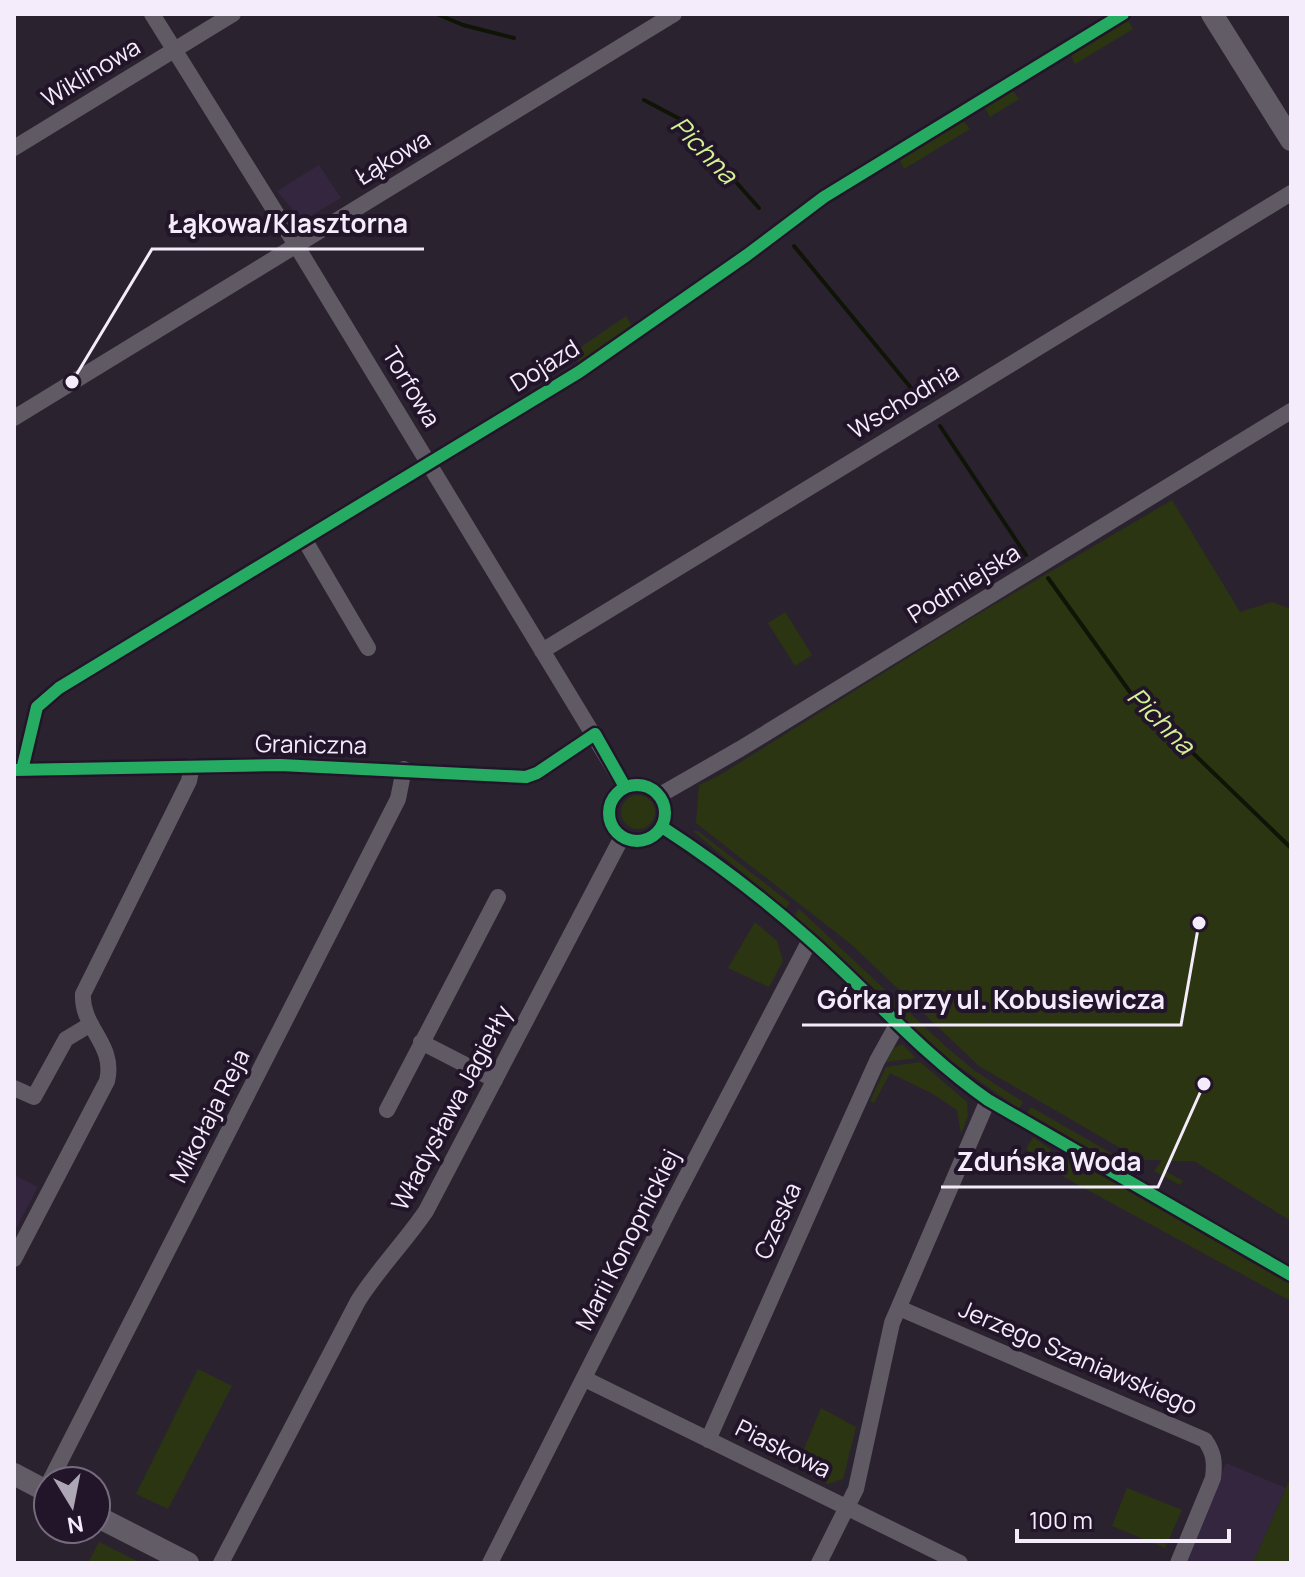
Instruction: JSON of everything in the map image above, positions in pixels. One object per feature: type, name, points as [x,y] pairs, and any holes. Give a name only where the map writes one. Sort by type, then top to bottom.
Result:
[{"type":"street","name":"Torfowa","points":[[152,14],[625,787]]},
{"type":"street","name":"Wiklinowa","points":[[14,148],[233,14]]},
{"type":"street","name":"Łąkowa","points":[[14,418],[674,14]]},
{"type":"street","name":"Dojazd","points":[[18,770],[37,707],[46,697],[579,372],[747,255],[824,197],[1123,14]]},
{"type":"street","points":[[1212,14],[1291,140]]},
{"type":"street","name":"Wschodnia","points":[[542,651],[1291,193]]},
{"type":"street","name":"Podmiejska","points":[[660,795],[1291,411]]},
{"type":"street","points":[[304,539],[368,648]]},
{"type":"street","name":"Graniczna","points":[[18,770],[192,766],[404,769],[526,777],[537,773],[595,734]]},
{"type":"street","points":[[14,1259],[107,1081],[107,1054],[82,1007],[83,994],[189,781],[192,766]]},
{"type":"street","name":"Mikołaja Reja","points":[[59,1465],[398,799],[404,769]]},
{"type":"street","points":[[644,785],[660,795],[666,810],[662,827],[649,839],[631,840],[616,831],[609,815],[613,799],[625,787],[644,785]]},
{"type":"street","points":[[662,827],[686,842],[810,940],[897,1025],[964,1083],[988,1100],[1291,1275]]},
{"type":"street","name":"Władysława Jagiełły","points":[[221,1563],[358,1301],[372,1277],[412,1232],[426,1211],[622,837]]},
{"type":"street","points":[[387,1110],[498,897]]},
{"type":"street","name":"Marii Konopnickiej","points":[[490,1563],[810,940]]},
{"type":"street","points":[[14,1088],[34,1097],[66,1039],[91,1024]]},
{"type":"street","name":"Czeska","points":[[708,1440],[877,1061],[897,1025]]},
{"type":"street","points":[[421,1042],[495,1080]]},
{"type":"street","points":[[819,1563],[856,1489],[892,1323],[988,1100]]},
{"type":"street","name":"Jerzego Szaniawskiego","points":[[899,1308],[1205,1440],[1212,1450],[1215,1463],[1213,1478],[1178,1563]]},
{"type":"street","name":"Piaskowa","points":[[585,1379],[960,1563]]},
{"type":"street","points":[[112,1524],[188,1563]]},
{"type":"shaded area","points":[[319,165],[341,198],[302,221],[277,191]]},
{"type":"shaded area","points":[[14,1175],[38,1187],[14,1232]]},
{"type":"shaded area","points":[[1226,1463],[1286,1488],[1253,1563],[1184,1563]]},
{"type":"green space","points":[[1127,19],[1133,29],[1075,64],[1070,53]]},
{"type":"green space","points":[[1012,89],[1019,99],[990,117],[985,108]]},
{"type":"green space","points":[[962,119],[970,129],[904,169],[899,158]]},
{"type":"green space","points":[[626,316],[632,326],[579,364],[571,354]]},
{"type":"green space","points":[[1172,500],[1240,612],[1272,602],[1291,609],[1291,1221],[1194,1161],[1169,1161],[1164,1170],[1183,1181],[1180,1185],[1154,1171],[1162,1160],[1141,1160],[979,1066],[852,945],[696,823],[699,785]]},
{"type":"green space","points":[[785,612],[812,655],[795,666],[768,623]]},
{"type":"green space","points":[[638,795],[650,800],[655,812],[650,824],[638,829],[626,824],[621,812],[626,800]]},
{"type":"green space","points":[[693,831],[698,831],[790,903],[785,909]]},
{"type":"green space","points":[[799,909],[945,1046],[975,1071],[1023,1102],[1019,1109],[947,1058],[794,916]]},
{"type":"green space","points":[[755,922],[777,941],[783,961],[769,987],[728,968]]},
{"type":"green space","points":[[902,1044],[916,1058],[886,1062],[894,1048]]},
{"type":"green space","points":[[920,1062],[967,1102],[968,1116],[961,1134],[957,1110],[890,1073],[874,1103],[870,1101],[886,1067]]},
{"type":"green space","points":[[1031,1107],[1142,1171],[1134,1174],[1027,1113]]},
{"type":"green space","points":[[1033,1137],[1050,1149],[1050,1157],[1044,1166],[1026,1149]]},
{"type":"green space","points":[[1064,1158],[1071,1158],[1291,1285],[1291,1301],[1062,1176],[1058,1166]]},
{"type":"green space","points":[[198,1369],[232,1386],[168,1509],[136,1494]]},
{"type":"green space","points":[[821,1408],[856,1427],[843,1479],[828,1484],[796,1468]]},
{"type":"green space","points":[[1291,1476],[1291,1563],[1253,1563],[1286,1488]]},
{"type":"green space","points":[[1127,1488],[1182,1510],[1165,1548],[1112,1526]]},
{"type":"green space","points":[[97,1545],[105,1545],[141,1563],[88,1563]]},
{"type":"waterway","name":"Pichna","points":[[437,14],[463,25],[514,38]]},
{"type":"waterway","name":"Pichna","points":[[644,100],[680,119],[759,208]]},
{"type":"waterway","name":"Pichna","points":[[794,246],[921,400]]},
{"type":"waterway","name":"Pichna","points":[[940,426],[1026,555]]},
{"type":"waterway","name":"Pichna","points":[[1048,578],[1130,692],[1291,848]]},
{"type":"cycle path","points":[[22,770],[37,707],[59,688],[579,372],[747,255],[824,197],[1123,14]]},
{"type":"cycle path","points":[[14,770],[280,765],[526,777],[537,773],[595,734],[625,787]]},
{"type":"cycle path","points":[[637,785],[657,793],[665,813],[657,833],[637,841],[617,833],[609,813],[617,793],[637,785]]},
{"type":"cycle path","points":[[662,827],[774,909],[941,1063],[988,1100],[1291,1275]]},
{"type":"place","name":"Łąkowa/Klasztorna","points":[[72,382]]},
{"type":"place","name":"Górka przy ul. Kobusiewicza","points":[[1199,923]]},
{"type":"place","name":"Zduńska Woda","points":[[1204,1084]]}]
